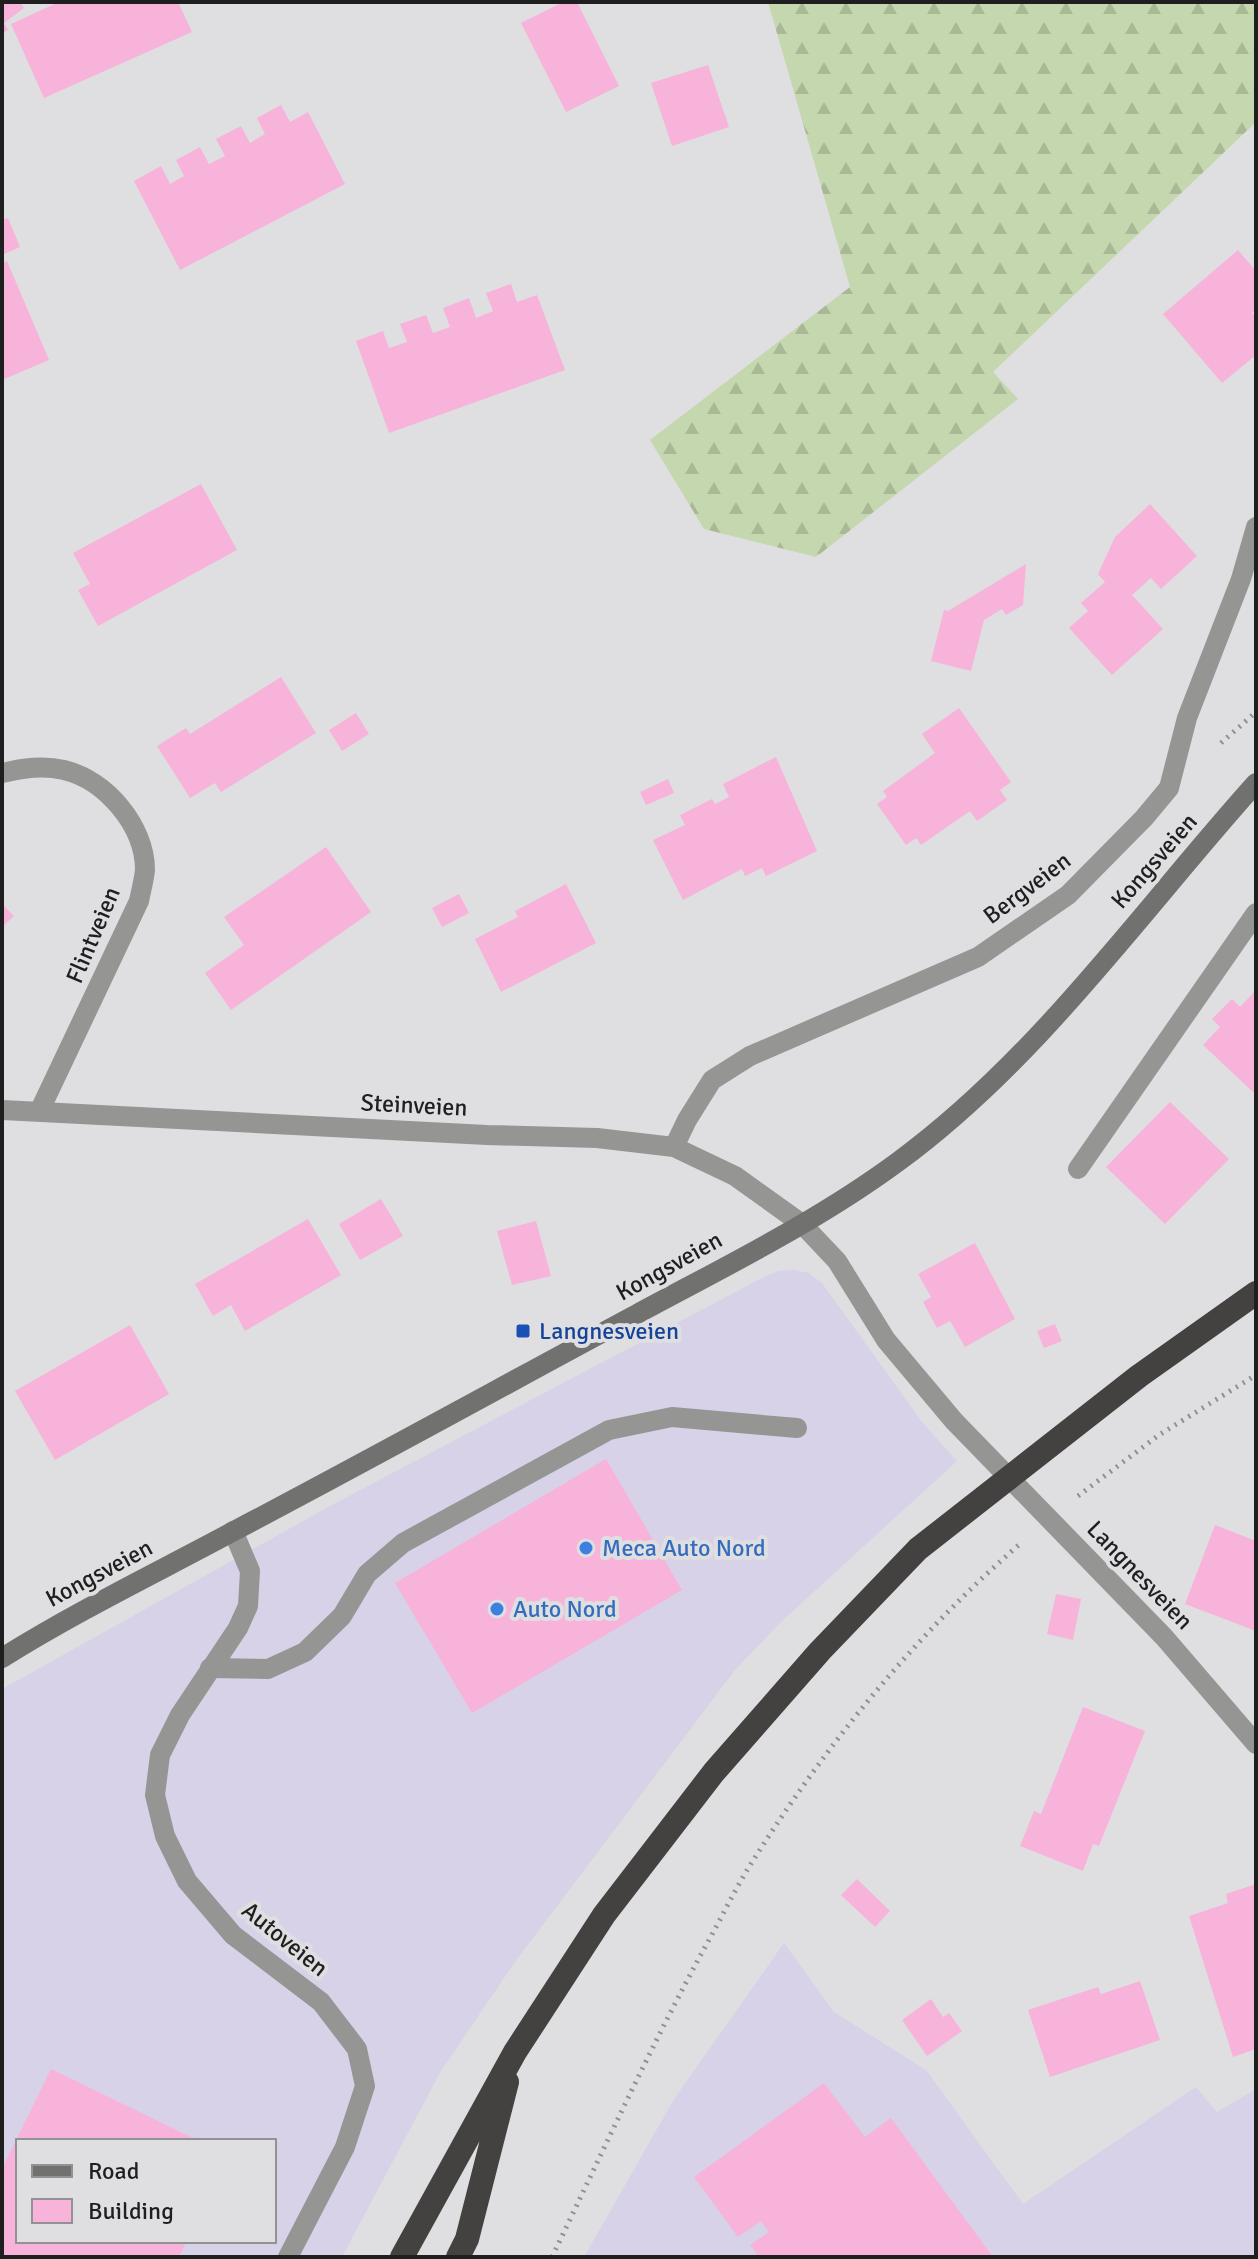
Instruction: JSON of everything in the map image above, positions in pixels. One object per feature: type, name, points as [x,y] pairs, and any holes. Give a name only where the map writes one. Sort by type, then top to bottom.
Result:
[{"type":"highway","points":[[402,2257],[515,2052],[604,1915],[714,1772],[820,1651],[918,1549],[1139,1376],[1256,1293]]},
{"type":"highway","points":[[458,2257],[467,2239],[515,2052]]},
{"type":"main road","name":"Kongsveien","points":[[2,1658],[58,1623],[802,1224],[901,1160],[964,1108],[1058,1013],[1256,783]]},
{"type":"street","name":"Bergveien","points":[[674,1147],[712,1080],[750,1056],[978,957],[1068,895],[1144,818],[1169,788],[1187,718],[1241,579],[1256,527]]},
{"type":"street","name":"Flintveien","points":[[2,773],[30,767],[65,771],[95,784],[120,807],[136,832],[145,869],[139,901],[39,1112]]},
{"type":"street","points":[[1078,1169],[1256,913]]},
{"type":"street","name":"Steinveien","points":[[2,1110],[597,1138],[674,1147],[735,1176],[802,1224]]},
{"type":"street","name":"Langnesveien","points":[[802,1224],[837,1261],[886,1340],[954,1421],[1103,1571],[1256,1744]]},
{"type":"street","points":[[210,1668],[268,1669],[305,1652],[342,1616],[367,1574],[403,1543],[609,1430],[672,1417],[797,1428]]},
{"type":"street","name":"Autoveien","points":[[233,1531],[250,1571],[248,1606],[238,1628],[180,1715],[160,1755],[155,1795],[165,1836],[187,1881],[233,1935],[321,2002],[357,2049],[365,2086],[345,2147],[288,2257]]},
{"type":"path","points":[[1069,1502],[1159,1435],[1256,1375]]},
{"type":"path","points":[[552,2257],[671,2010],[748,1869],[801,1789],[879,1688],[950,1610],[1027,1538]]},
{"type":"shaded area","points":[[794,1270],[809,1273],[822,1283],[922,1422],[957,1461],[782,1621],[735,1670],[515,1962],[441,2071],[342,2257],[2,2257],[2,1689],[330,1506],[778,1271]]},
{"type":"shaded area","points":[[784,1943],[834,2012],[926,2070],[1023,2204],[1196,2087],[1217,2112],[1256,2089],[1256,2257],[584,2257],[674,2099]]},
{"type":"green space","points":[[768,2],[1256,2],[1256,122],[993,372],[1018,399],[816,557],[704,529],[650,440],[850,287]]},
{"type":"building","points":[[2,2],[20,2],[24,8],[4,23],[8,30],[2,34]]},
{"type":"building","points":[[59,2],[178,2],[192,32],[44,98],[11,24]]},
{"type":"building","points":[[563,2],[577,2],[619,86],[566,112],[521,23]]},
{"type":"building","points":[[708,65],[729,127],[672,146],[651,83]]},
{"type":"building","points":[[281,105],[290,122],[308,112],[345,184],[180,270],[134,181],[161,166],[170,184],[184,176],[176,160],[200,147],[209,164],[225,156],[216,139],[241,126],[250,143],[265,134],[257,118]]},
{"type":"building","points":[[8,218],[20,247],[2,255],[2,220]]},
{"type":"building","points":[[1238,250],[1256,271],[1256,309],[1252,313],[1256,317],[1256,355],[1222,383],[1163,314]]},
{"type":"building","points":[[7,261],[49,360],[2,380],[2,263]]},
{"type":"building","points":[[511,284],[517,302],[537,295],[565,370],[389,433],[356,341],[383,331],[389,348],[407,342],[400,324],[426,315],[433,333],[450,327],[443,308],[469,298],[476,318],[493,311],[486,293]]},
{"type":"building","points":[[201,484],[237,550],[98,626],[78,590],[90,584],[73,553]]},
{"type":"building","points":[[1150,504],[1197,556],[1161,589],[1151,578],[1132,595],[1163,629],[1112,675],[1069,628],[1088,611],[1081,603],[1105,582],[1098,574],[1115,537]]},
{"type":"building","points":[[1026,564],[1023,605],[1006,615],[1002,609],[984,620],[971,671],[931,661],[944,610],[948,611]]},
{"type":"building","points":[[281,677],[316,733],[221,792],[215,783],[190,798],[157,746],[186,728],[190,734]]},
{"type":"building","points":[[959,708],[1011,782],[1000,790],[1007,800],[977,821],[970,811],[921,845],[916,838],[906,845],[877,804],[887,797],[883,791],[935,753],[922,734]]},
{"type":"building","points":[[356,713],[369,734],[342,751],[329,730]]},
{"type":"building","points":[[776,757],[817,851],[766,876],[762,868],[745,876],[742,869],[683,900],[653,840],[685,825],[680,815],[712,799],[715,804],[729,797],[723,784]]},
{"type":"building","points":[[668,779],[674,793],[646,805],[640,792]]},
{"type":"building","points":[[326,847],[371,912],[231,1010],[205,973],[244,945],[224,917]]},
{"type":"building","points":[[566,884],[596,943],[501,992],[475,939],[518,917],[515,911]]},
{"type":"building","points":[[459,894],[469,913],[442,927],[432,908]]},
{"type":"building","points":[[2,904],[14,916],[2,927]]},
{"type":"building","points":[[1256,990],[1256,1089],[1253,1092],[1203,1045],[1220,1027],[1212,1019],[1232,999],[1240,1007]]},
{"type":"building","points":[[1170,1102],[1229,1159],[1165,1224],[1106,1167]]},
{"type":"building","points":[[381,1199],[403,1236],[360,1260],[339,1224]]},
{"type":"building","points":[[308,1219],[341,1275],[245,1331],[231,1305],[213,1316],[195,1284]]},
{"type":"building","points":[[536,1221],[551,1276],[512,1285],[497,1231]]},
{"type":"building","points":[[975,1243],[1015,1319],[965,1347],[950,1321],[937,1328],[923,1302],[931,1297],[918,1274]]},
{"type":"building","points":[[1055,1324],[1062,1341],[1044,1348],[1037,1331]]},
{"type":"building","points":[[130,1325],[169,1394],[55,1460],[15,1391]]},
{"type":"building","points":[[606,1459],[682,1590],[472,1713],[395,1583]]},
{"type":"building","points":[[1215,1525],[1256,1541],[1256,1631],[1185,1604]]},
{"type":"building","points":[[1056,1594],[1081,1599],[1073,1640],[1047,1634]]},
{"type":"building","points":[[1083,1707],[1145,1731],[1099,1846],[1093,1844],[1083,1871],[1020,1846],[1034,1811],[1041,1814]]},
{"type":"building","points":[[857,1879],[890,1911],[875,1927],[841,1895]]},
{"type":"building","points":[[1256,1884],[1256,2049],[1233,2057],[1189,1916],[1228,1903],[1226,1894]]},
{"type":"building","points":[[1140,1981],[1160,2040],[1050,2077],[1028,2010],[1098,1987],[1101,1994]]},
{"type":"building","points":[[931,1999],[943,2017],[949,2013],[962,2031],[927,2056],[902,2020]]},
{"type":"building","points":[[51,2069],[195,2139],[17,2139]]},
{"type":"building","points":[[824,2083],[865,2137],[891,2118],[993,2257],[759,2257],[750,2245],[769,2232],[761,2221],[738,2237],[694,2177]]},
{"type":"building","points":[[16,2140],[16,2243],[186,2243],[179,2257],[2,2257],[2,2169]]},
{"type":"place","name":"Langnesveien","points":[[523,1331]]},
{"type":"place","name":"Meca Auto Nord","points":[[586,1548]]},
{"type":"place","name":"Auto Nord","points":[[497,1609]]}]
